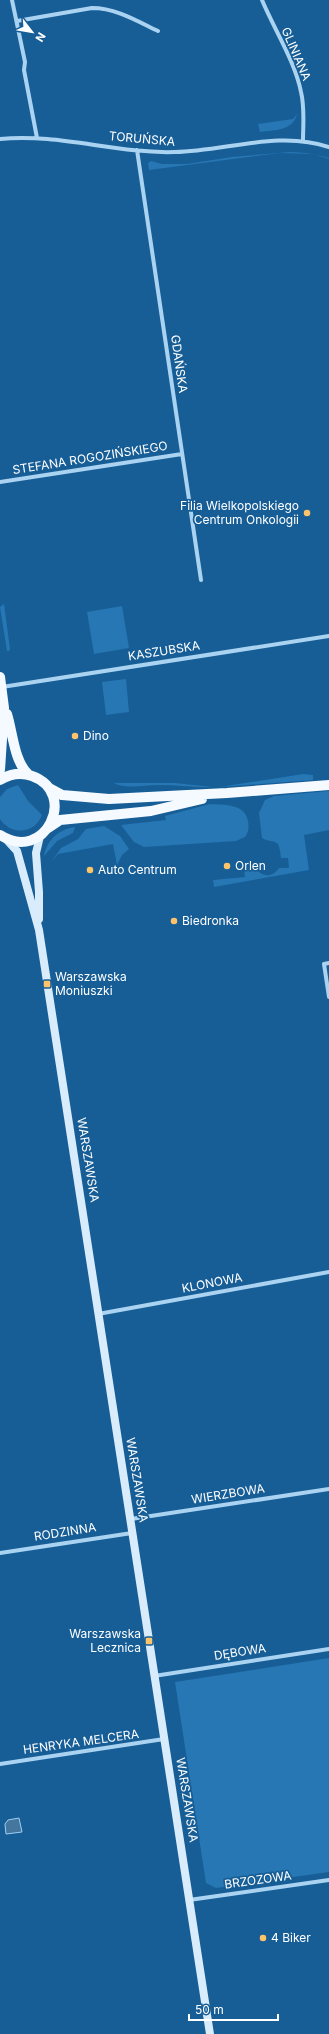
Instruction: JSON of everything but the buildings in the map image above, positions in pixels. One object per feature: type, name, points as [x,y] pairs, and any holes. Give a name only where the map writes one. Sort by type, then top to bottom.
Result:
[{"type":"main road","points":[[0,770],[4,708],[1,682]]},
{"type":"main road","points":[[4,708],[23,770],[62,795],[96,798],[227,793],[329,785]]},
{"type":"main road","points":[[0,780],[12,775],[30,775]]},
{"type":"main road","points":[[48,828],[54,817],[55,805],[49,788]]},
{"type":"main road","points":[[3,837],[23,842],[40,836],[48,828],[60,820],[151,811],[227,793]]},
{"type":"main road","name":"WARSZAWSKA","points":[[39,930],[39,892],[36,852],[40,836]]},
{"type":"main road","name":"WARSZAWSKA","points":[[3,837],[17,851],[39,930],[210,2034]]},
{"type":"street","points":[[12,0],[37,138]]},
{"type":"street","name":"GLINIANA","points":[[262,0],[296,75],[301,90],[304,106],[303,142]]},
{"type":"street","points":[[17,21],[92,8],[103,8],[117,11],[158,31]]},
{"type":"street","name":"TORUŃSKA","points":[[0,139],[37,138],[137,150],[176,152],[277,141],[303,142],[329,147]]},
{"type":"street","name":"GDAŃSKA","points":[[137,150],[201,580]]},
{"type":"street","name":"STEFANA ROGOZIŃSKIEGO","points":[[0,482],[182,454]]},
{"type":"street","name":"KASZUBSKA","points":[[1,682],[329,636]]},
{"type":"street","points":[[329,963],[324,964],[329,997]]},
{"type":"street","name":"KLONOWA","points":[[98,1314],[329,1272]]},
{"type":"street","name":"WIERZBOWA","points":[[130,1519],[329,1489]]},
{"type":"street","name":"RODZINNA","points":[[0,1553],[132,1533]]},
{"type":"street","name":"DĘBOWA","points":[[154,1676],[329,1649]]},
{"type":"street","name":"HENRYKA MELCERA","points":[[0,1764],[164,1739]]},
{"type":"street","name":"BRZOZOWA","points":[[189,1900],[329,1880]]},
{"type":"shaded area","points":[[297,114],[292,124],[287,127],[260,132],[258,124],[293,119]]},
{"type":"shaded area","points":[[290,152],[312,154],[280,153],[149,170],[148,163],[151,161],[162,164],[187,164],[232,157]]},
{"type":"shaded area","points":[[4,604],[10,649],[9,651],[7,651],[0,607]]},
{"type":"shaded area","points":[[122,606],[129,648],[94,654],[87,612]]},
{"type":"shaded area","points":[[126,679],[129,712],[106,715],[102,682]]},
{"type":"shaded area","points":[[303,774],[313,775],[313,780],[220,787]]},
{"type":"shaded area","points":[[114,783],[175,783],[212,787],[167,785],[125,786]]},
{"type":"shaded area","points":[[18,785],[28,801],[42,815],[39,821],[29,829],[16,830],[10,828],[0,819],[0,797],[7,789]]},
{"type":"shaded area","points":[[329,791],[329,830],[304,835],[309,870],[214,887],[213,880],[245,877],[244,870],[255,868],[264,875],[270,875],[279,868],[289,868],[288,858],[281,858],[278,844],[262,838],[259,813],[265,800],[274,796]]},
{"type":"shaded area","points":[[210,804],[233,806],[243,811],[249,825],[245,837],[236,841],[144,847],[134,842],[121,825],[166,820],[165,816]]},
{"type":"shaded area","points":[[104,826],[120,836],[129,849],[122,855],[117,865],[113,844],[58,854],[51,862],[61,848],[78,839],[86,829]]},
{"type":"shaded area","points":[[75,827],[73,833],[57,841],[44,856],[48,845],[55,836],[64,830]]},
{"type":"shaded area","points":[[329,1658],[329,1872],[216,1888],[206,1883],[175,1682]]},
{"type":"shaded area","points":[[19,1818],[22,1832],[6,1834],[5,1824],[8,1820]]},
{"type":"place","name":"Filia Wielkopolskiego Centrum Onkologii","points":[[307,513]]},
{"type":"place","name":"Dino","points":[[75,736]]},
{"type":"place","name":"Orlen","points":[[227,866]]},
{"type":"place","name":"Auto Centrum","points":[[90,870]]},
{"type":"place","name":"Biedronka","points":[[174,921]]},
{"type":"place","name":"Warszawska Moniuszki","points":[[47,984]]},
{"type":"place","name":"Warszawska Lecznica","points":[[149,1641]]},
{"type":"place","name":"4 Biker","points":[[263,1938]]}]
